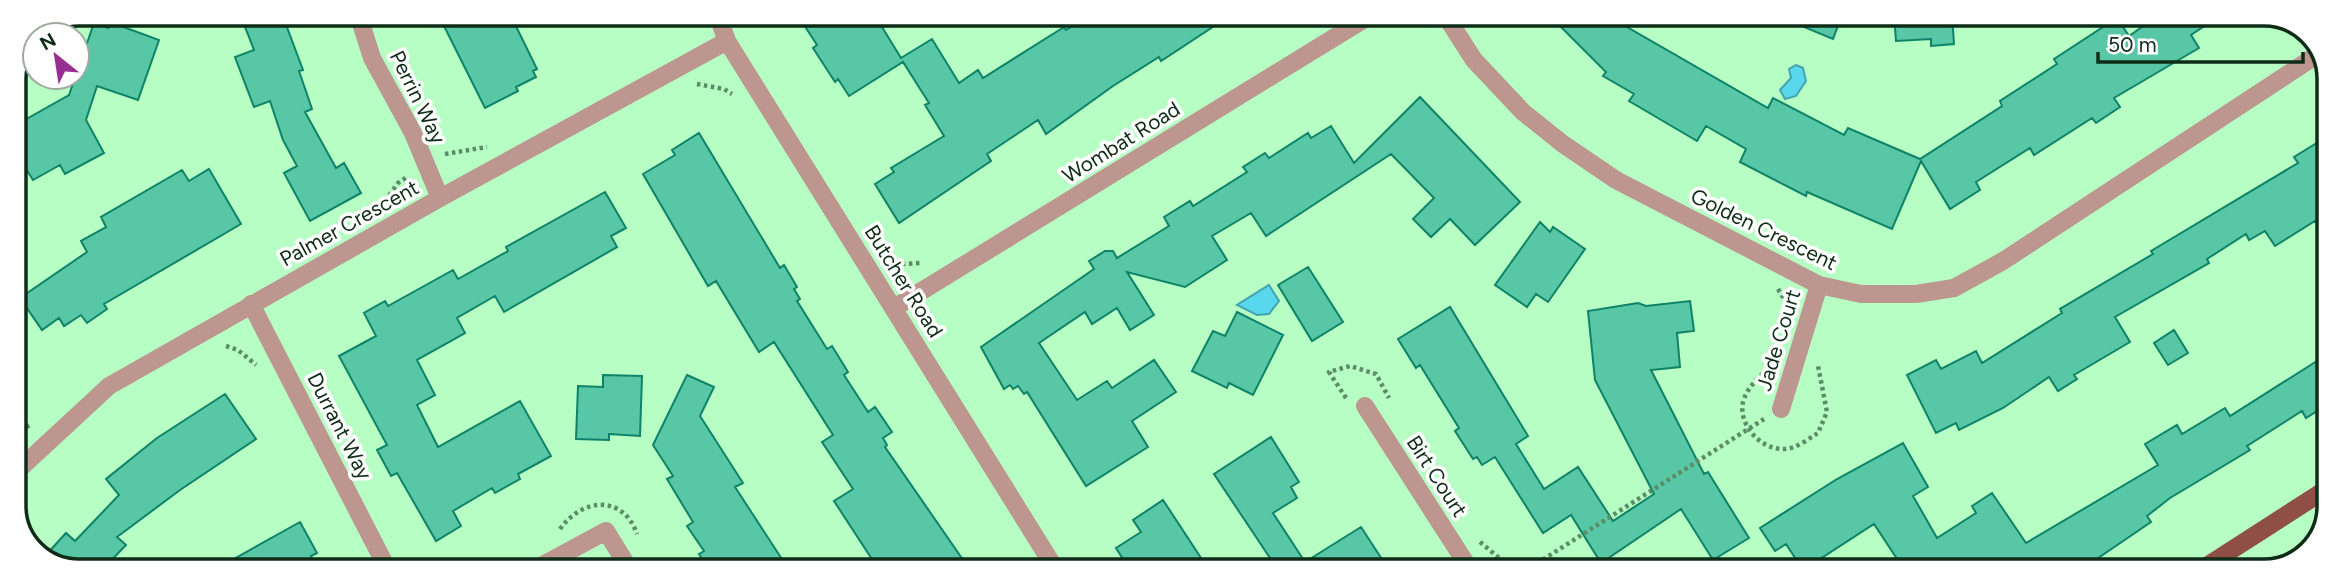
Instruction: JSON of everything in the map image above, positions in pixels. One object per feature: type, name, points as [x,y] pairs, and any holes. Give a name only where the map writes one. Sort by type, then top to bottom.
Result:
[{"type":"main road","points":[[2218,559],[2317,495]]},
{"type":"street","name":"Perrin Way","points":[[362,26],[372,58],[413,133],[440,198]]},
{"type":"street","name":"Butcher Road","points":[[721,26],[727,41],[1049,559]]},
{"type":"street","name":"Wombat Road","points":[[894,308],[1368,26]]},
{"type":"street","name":"Golden Crescent","points":[[1453,26],[1474,60],[1523,112],[1563,144],[1616,180],[1819,285],[1861,294],[1916,294],[1954,288],[2003,261],[2312,58]]},
{"type":"street","name":"Palmer Crescent","points":[[26,464],[109,386],[440,198],[727,41]]},
{"type":"street","name":"Jade Court","points":[[1781,409],[1819,285]]},
{"type":"street","name":"Durrant Way","points":[[251,304],[382,559]]},
{"type":"street","name":"Birt Court","points":[[1366,406],[1464,559]]},
{"type":"street","points":[[554,559],[606,531],[623,559]]},
{"type":"path","points":[[1428,26],[1435,30]]},
{"type":"path","points":[[693,85],[701,83],[724,89],[736,97]]},
{"type":"path","points":[[1775,286],[1788,302],[1789,312]]},
{"type":"path","points":[[217,346],[238,350],[260,372]]},
{"type":"path","points":[[1774,359],[1751,384],[1743,401],[1742,418],[1748,430],[1767,446],[1784,449],[1818,433],[1827,412],[1816,357]]},
{"type":"path","points":[[1543,559],[1781,409]]},
{"type":"water","points":[[1796,65],[1803,68],[1806,81],[1796,96],[1785,99],[1780,90],[1791,78],[1789,69]]},
{"type":"water","points":[[1269,285],[1279,301],[1269,314],[1257,315],[1237,305]]},
{"type":"building","points":[[93,26],[121,26],[159,40],[138,100],[97,86],[86,120],[104,153],[65,174],[60,165],[33,180],[26,169],[26,119],[69,95],[70,91],[91,91],[91,32]]},
{"type":"building","points":[[245,26],[286,26],[303,70],[299,71],[312,109],[305,112],[336,168],[344,163],[361,193],[310,221],[284,173],[297,166],[283,140],[270,101],[254,107],[235,57],[254,50]]},
{"type":"building","points":[[444,26],[516,26],[537,69],[533,71],[536,77],[516,87],[518,91],[485,108]]},
{"type":"building","points":[[805,26],[881,26],[901,58],[932,39],[959,83],[978,70],[983,78],[1064,27],[1066,30],[1072,26],[1214,26],[1161,61],[1159,57],[1113,86],[1046,134],[1038,120],[987,154],[991,161],[899,223],[875,184],[894,172],[891,168],[944,136],[925,105],[929,103],[903,62],[849,96],[838,79],[835,82],[813,48],[817,45]]},
{"type":"building","points":[[1560,26],[1625,26],[1768,108],[1773,98],[1844,135],[1848,128],[1920,159],[2002,106],[2000,101],[2057,64],[2054,59],[2105,26],[2122,26],[2129,36],[2143,26],[2204,26],[2191,35],[2199,48],[2114,98],[2120,107],[2096,123],[2092,118],[2034,155],[2030,148],[1976,182],[1980,190],[1950,209],[1921,161],[1892,229],[1807,192],[1806,196],[1740,162],[1746,149],[1706,126],[1697,141],[1629,101],[1634,94],[1603,76],[1606,72]]},
{"type":"building","points":[[1802,26],[1838,26],[1833,39]]},
{"type":"building","points":[[1895,26],[1953,26],[1954,44],[1931,46],[1931,39],[1896,41]]},
{"type":"building","points":[[1420,97],[1520,202],[1475,245],[1450,219],[1431,237],[1413,219],[1434,198],[1391,154],[1266,236],[1251,213],[1212,236],[1227,260],[1185,287],[1127,272],[1154,315],[1130,330],[1117,308],[1092,324],[1085,312],[1039,343],[1077,400],[1107,381],[1112,388],[1154,360],[1176,392],[1132,421],[1148,447],[1086,486],[1027,392],[1024,394],[1018,386],[1013,389],[1010,385],[1004,389],[981,347],[1094,269],[1089,261],[1105,251],[1113,251],[1117,258],[1169,226],[1164,217],[1190,201],[1193,206],[1247,172],[1243,167],[1265,153],[1269,158],[1308,133],[1311,138],[1331,126],[1354,163]]},
{"type":"building","points":[[699,133],[780,268],[784,265],[797,287],[794,289],[800,299],[797,301],[827,349],[832,346],[848,372],[844,375],[868,412],[875,407],[892,432],[883,438],[887,445],[885,447],[962,559],[872,559],[834,501],[853,489],[822,442],[833,435],[774,342],[759,352],[716,281],[708,286],[643,174],[675,155],[672,150]]},
{"type":"building","points":[[2317,143],[2317,224],[2315,221],[2275,246],[2265,231],[2249,240],[2246,234],[2207,259],[2209,263],[2115,317],[2130,342],[2074,375],[2077,379],[2058,391],[2049,377],[2003,408],[1959,430],[1956,423],[1936,433],[1907,375],[1936,360],[1941,369],[1976,351],[1982,363],[2062,313],[2060,309],[2153,254],[2151,251],[2298,163],[2294,157]]},
{"type":"building","points":[[209,169],[241,224],[104,304],[107,309],[87,323],[81,315],[64,326],[59,318],[42,330],[26,307],[26,294],[87,252],[81,241],[106,227],[101,217],[182,170],[189,181]]},
{"type":"building","points":[[605,192],[626,228],[611,236],[617,247],[504,312],[495,296],[457,318],[465,333],[417,360],[435,395],[417,405],[438,447],[520,401],[551,456],[518,474],[520,479],[495,493],[492,488],[453,511],[461,526],[436,541],[397,473],[391,476],[377,450],[387,445],[339,356],[376,336],[364,313],[385,301],[388,306],[453,270],[458,279],[508,251],[506,247]]},
{"type":"building","points":[[1540,222],[1550,232],[1553,227],[1585,249],[1548,302],[1536,294],[1527,307],[1495,285]]},
{"type":"building","points":[[1308,267],[1343,322],[1312,341],[1278,285]]},
{"type":"building","points":[[1690,301],[1694,331],[1677,333],[1680,367],[1651,370],[1704,474],[1708,472],[1749,538],[1715,559],[1681,509],[1607,559],[1598,559],[1571,515],[1543,533],[1495,457],[1482,465],[1477,457],[1473,459],[1455,431],[1459,428],[1420,365],[1416,368],[1398,339],[1450,307],[1528,436],[1516,444],[1544,489],[1578,467],[1613,521],[1654,494],[1595,380],[1588,311],[1638,303],[1646,306]]},
{"type":"building","points":[[1237,312],[1283,335],[1253,395],[1229,383],[1227,388],[1192,371],[1213,331],[1225,336]]},
{"type":"building","points":[[2174,330],[2188,353],[2168,365],[2154,343]]},
{"type":"building","points":[[2317,361],[2317,411],[2306,418],[2302,411],[2247,446],[2250,450],[2170,498],[2147,516],[2151,522],[2097,559],[1897,559],[1874,524],[1820,559],[1796,559],[1786,544],[1775,551],[1760,528],[1837,479],[1903,443],[1928,487],[1913,496],[1937,538],[1976,513],[1972,506],[1992,493],[2026,543],[2158,465],[2145,444],[2177,425],[2182,434],[2225,408],[2230,416]]},
{"type":"building","points":[[603,375],[642,376],[640,436],[609,434],[609,440],[576,439],[578,386],[603,387]]},
{"type":"building","points":[[687,375],[714,387],[700,416],[743,483],[735,487],[782,559],[702,559],[699,554],[704,551],[687,526],[693,522],[667,479],[673,476],[653,445]]},
{"type":"building","points":[[225,394],[256,439],[180,490],[117,537],[126,545],[113,559],[69,558],[50,550],[66,533],[75,541],[119,495],[106,479],[157,438]]},
{"type":"building","points":[[1271,437],[1299,482],[1291,487],[1297,498],[1273,513],[1303,559],[1271,559],[1214,474]]},
{"type":"building","points":[[1163,500],[1202,559],[1123,559],[1116,548],[1141,532],[1133,520]]},
{"type":"building","points":[[300,522],[317,553],[311,556],[312,559],[234,559]]},
{"type":"building","points":[[1361,527],[1382,559],[1310,559]]}]
